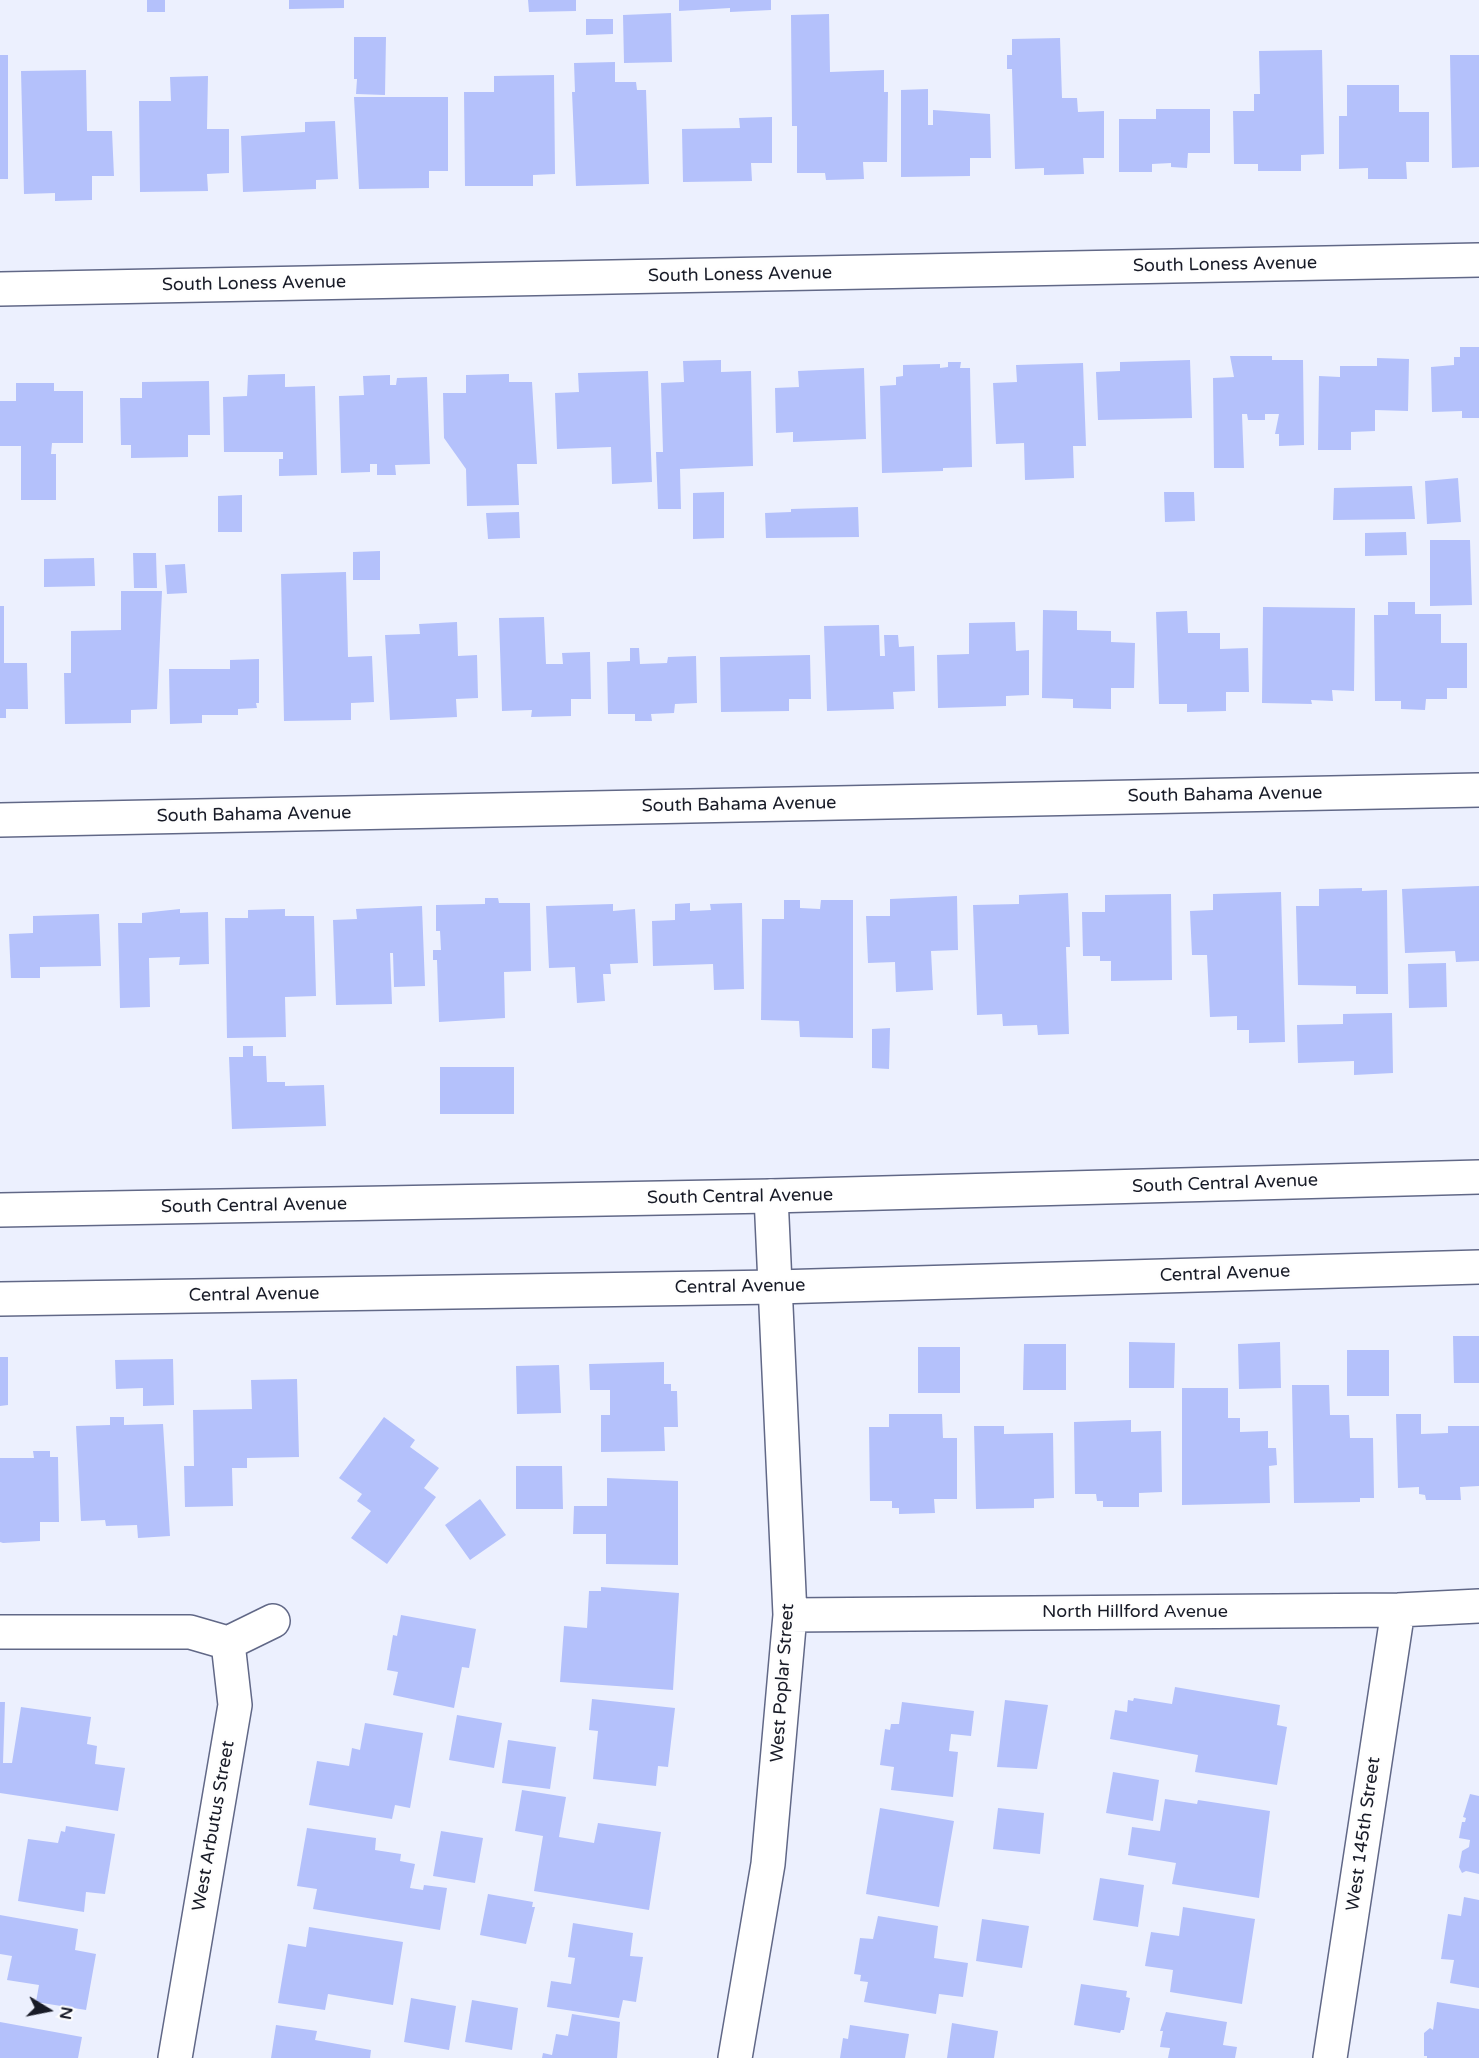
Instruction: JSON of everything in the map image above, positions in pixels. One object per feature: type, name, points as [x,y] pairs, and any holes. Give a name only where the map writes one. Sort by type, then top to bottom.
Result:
[{"type":"street","name":"South Loness Avenue","points":[[0,289],[1479,260]]},
{"type":"street","name":"South Bahama Avenue","points":[[0,820],[1479,790]]},
{"type":"street","name":"South Central Avenue","points":[[0,1210],[771,1197],[1479,1177]]},
{"type":"street","name":"West Poplar Street","points":[[735,2058],[768,1864],[790,1615],[771,1197]]},
{"type":"street","name":"Central Avenue","points":[[0,1299],[776,1287],[1479,1267]]},
{"type":"street","name":"North Hillford Avenue","points":[[790,1615],[1398,1610],[1479,1606]]},
{"type":"street","name":"West 145th Street","points":[[1330,2058],[1398,1610]]},
{"type":"street","points":[[0,1632],[190,1632],[228,1643],[273,1621]]},
{"type":"street","name":"West Arbutus Street","points":[[175,2058],[235,1704],[228,1643]]},
{"type":"building","points":[[147,0],[165,0],[165,12],[147,12]]},
{"type":"building","points":[[289,0],[344,0],[344,8],[289,9]]},
{"type":"building","points":[[528,0],[576,0],[576,11],[529,12]]},
{"type":"building","points":[[679,0],[771,0],[771,10],[730,12],[730,8],[679,11]]},
{"type":"building","points":[[671,13],[672,62],[624,63],[623,15]]},
{"type":"building","points":[[829,14],[830,72],[884,70],[884,92],[888,92],[887,162],[863,162],[864,179],[826,180],[825,173],[797,173],[797,126],[792,126],[791,15]]},
{"type":"building","points":[[586,19],[613,19],[613,34],[586,35]]},
{"type":"building","points":[[354,37],[386,37],[385,95],[356,94]]},
{"type":"building","points":[[1060,38],[1062,98],[1077,98],[1078,112],[1104,111],[1104,158],[1083,158],[1084,174],[1044,175],[1044,168],[1015,169],[1012,69],[1007,69],[1007,55],[1012,55],[1012,39]]},
{"type":"building","points":[[1322,50],[1324,154],[1301,155],[1301,171],[1258,171],[1258,164],[1234,164],[1233,111],[1254,111],[1254,94],[1260,94],[1259,51]]},
{"type":"building","points":[[0,55],[8,55],[8,179],[0,179]]},
{"type":"building","points":[[1450,55],[1479,55],[1479,167],[1452,168]]},
{"type":"building","points":[[615,62],[615,82],[636,82],[637,90],[646,90],[649,184],[576,186],[572,92],[575,92],[574,63]]},
{"type":"building","points":[[86,70],[87,131],[112,131],[114,176],[92,176],[92,200],[55,201],[55,193],[24,194],[21,71]]},
{"type":"building","points":[[554,75],[555,174],[533,175],[533,186],[465,186],[464,92],[494,92],[494,76]]},
{"type":"building","points":[[208,76],[207,129],[229,129],[229,173],[207,174],[208,191],[140,192],[139,101],[171,101],[170,77]]},
{"type":"building","points":[[1347,85],[1399,85],[1399,112],[1429,112],[1429,162],[1406,162],[1407,179],[1368,179],[1368,168],[1339,169],[1339,116],[1347,116]]},
{"type":"building","points":[[928,89],[928,125],[933,125],[933,110],[990,114],[991,158],[970,158],[970,176],[901,177],[901,90]]},
{"type":"building","points":[[354,97],[448,97],[448,171],[429,171],[429,188],[359,189]]},
{"type":"building","points":[[1156,109],[1210,109],[1210,153],[1188,153],[1187,168],[1171,167],[1171,163],[1152,164],[1152,172],[1119,172],[1119,119],[1156,119]]},
{"type":"building","points":[[772,117],[772,163],[751,163],[752,181],[683,182],[682,129],[740,128],[739,118]]},
{"type":"building","points":[[335,121],[338,179],[316,180],[316,189],[243,192],[241,136],[305,132],[305,122]]},
{"type":"building","points":[[1460,347],[1479,347],[1479,418],[1462,418],[1462,411],[1432,412],[1431,367],[1454,365],[1454,357],[1460,357]]},
{"type":"building","points":[[1230,356],[1272,356],[1272,360],[1303,360],[1304,445],[1279,446],[1279,434],[1275,434],[1279,414],[1265,414],[1265,420],[1248,420],[1247,414],[1242,414],[1244,468],[1214,468],[1213,378],[1234,377]]},
{"type":"building","points":[[1377,358],[1409,359],[1408,411],[1375,410],[1375,431],[1351,432],[1351,450],[1318,450],[1319,376],[1340,377],[1340,366],[1377,366]]},
{"type":"building","points":[[721,360],[721,372],[751,371],[753,466],[680,469],[681,509],[658,509],[656,452],[663,452],[661,383],[684,382],[683,361]]},
{"type":"building","points":[[1190,360],[1192,418],[1098,420],[1096,372],[1120,371],[1120,362]]},
{"type":"building","points":[[948,362],[961,362],[960,368],[970,368],[972,467],[943,468],[943,471],[882,473],[880,386],[896,385],[896,377],[903,376],[903,365],[940,364],[940,368],[948,367]]},
{"type":"building","points":[[1083,363],[1086,446],[1073,446],[1074,478],[1025,480],[1024,443],[996,444],[993,383],[1017,382],[1016,365]]},
{"type":"building","points":[[864,368],[866,439],[793,442],[793,432],[776,433],[775,388],[799,387],[798,371]]},
{"type":"building","points":[[648,371],[652,482],[612,484],[611,447],[557,449],[555,393],[579,392],[578,373]]},
{"type":"building","points":[[285,374],[285,387],[315,386],[317,475],[279,476],[279,459],[283,459],[283,452],[224,452],[223,397],[247,396],[248,375]]},
{"type":"building","points":[[509,374],[509,382],[532,382],[537,464],[517,464],[519,505],[467,506],[466,469],[444,438],[443,393],[466,393],[466,375]]},
{"type":"building","points":[[390,375],[390,385],[396,385],[397,378],[427,377],[430,464],[395,465],[396,475],[377,475],[377,464],[370,464],[370,472],[341,473],[339,396],[364,395],[363,376]]},
{"type":"building","points":[[209,381],[210,435],[188,435],[188,457],[131,458],[131,445],[121,445],[120,398],[142,398],[142,382]]},
{"type":"building","points":[[16,383],[54,383],[54,391],[83,391],[83,443],[52,443],[51,454],[56,454],[56,500],[21,500],[21,446],[0,446],[0,401],[16,401]]},
{"type":"building","points":[[1458,478],[1461,522],[1427,524],[1425,481]]},
{"type":"building","points":[[1412,486],[1415,519],[1333,520],[1334,488]]},
{"type":"building","points":[[724,492],[724,538],[693,539],[693,493]]},
{"type":"building","points":[[1164,492],[1194,492],[1195,521],[1165,522]]},
{"type":"building","points":[[242,495],[242,532],[218,532],[218,496]]},
{"type":"building","points":[[858,507],[859,537],[766,538],[765,513],[791,512],[791,509]]},
{"type":"building","points":[[519,512],[520,538],[488,539],[486,513]]},
{"type":"building","points":[[1406,532],[1407,555],[1365,556],[1365,533]]},
{"type":"building","points":[[1430,540],[1470,540],[1472,605],[1430,606]]},
{"type":"building","points":[[380,551],[380,580],[353,580],[353,552]]},
{"type":"building","points":[[133,553],[156,553],[157,588],[134,588]]},
{"type":"building","points":[[94,558],[95,586],[44,587],[44,559]]},
{"type":"building","points":[[185,564],[187,593],[167,594],[165,565]]},
{"type":"building","points":[[346,572],[348,657],[372,656],[374,702],[351,703],[351,720],[284,721],[281,574]]},
{"type":"building","points":[[121,591],[162,591],[157,709],[131,710],[131,723],[65,724],[64,673],[71,673],[71,631],[121,630]]},
{"type":"building","points":[[1388,602],[1415,602],[1415,614],[1441,614],[1441,643],[1467,643],[1467,688],[1447,688],[1447,699],[1426,699],[1425,710],[1401,709],[1401,701],[1375,701],[1374,615],[1388,615]]},
{"type":"building","points":[[0,606],[4,606],[4,663],[27,663],[28,709],[6,709],[6,718],[0,718]]},
{"type":"building","points":[[1263,607],[1355,608],[1354,691],[1332,690],[1333,701],[1311,700],[1312,704],[1262,703]]},
{"type":"building","points":[[1043,610],[1077,611],[1077,630],[1111,631],[1111,642],[1135,643],[1134,688],[1111,688],[1111,709],[1073,708],[1073,699],[1042,698]]},
{"type":"building","points":[[1187,611],[1188,633],[1220,633],[1220,649],[1248,648],[1249,692],[1226,692],[1226,711],[1187,712],[1187,704],[1159,704],[1156,612]]},
{"type":"building","points":[[544,617],[546,664],[563,664],[562,653],[590,652],[591,699],[571,699],[571,716],[531,717],[532,710],[502,711],[499,618]]},
{"type":"building","points":[[457,622],[458,656],[477,655],[478,698],[456,699],[457,717],[390,720],[385,635],[420,634],[419,624]]},
{"type":"building","points":[[1015,622],[1016,651],[1029,650],[1029,695],[1006,696],[1006,706],[938,708],[937,655],[969,654],[969,623]]},
{"type":"building","points":[[879,625],[880,656],[885,656],[884,635],[898,635],[899,647],[914,646],[915,691],[893,692],[894,709],[827,711],[824,626]]},
{"type":"building","points":[[630,648],[639,648],[640,664],[667,663],[668,657],[696,656],[697,703],[675,704],[674,713],[651,714],[652,721],[635,721],[635,714],[608,714],[607,662],[630,661]]},
{"type":"building","points":[[810,655],[811,699],[789,699],[789,711],[721,712],[720,657]]},
{"type":"building","points":[[259,659],[257,708],[238,709],[238,715],[202,715],[202,723],[170,724],[169,669],[230,669],[230,660]]},
{"type":"building","points":[[1479,886],[1479,961],[1456,962],[1455,951],[1405,953],[1402,889]]},
{"type":"building","points":[[1362,888],[1362,891],[1387,890],[1388,994],[1356,994],[1356,986],[1298,985],[1296,906],[1319,906],[1319,889]]},
{"type":"building","points":[[1281,892],[1285,1042],[1249,1043],[1249,1030],[1237,1030],[1237,1016],[1210,1017],[1207,955],[1192,955],[1190,911],[1213,910],[1213,894]]},
{"type":"building","points":[[1068,893],[1070,947],[1066,947],[1069,1034],[1038,1035],[1037,1025],[1003,1026],[1002,1014],[977,1015],[973,905],[1019,904],[1019,895]]},
{"type":"building","points":[[1171,894],[1172,980],[1111,981],[1111,961],[1100,961],[1100,956],[1083,956],[1082,912],[1105,912],[1105,895]]},
{"type":"building","points":[[957,896],[958,950],[931,951],[933,990],[896,992],[895,962],[868,963],[866,916],[890,916],[890,899]]},
{"type":"building","points":[[485,898],[498,898],[499,903],[530,903],[531,971],[504,972],[505,1018],[439,1022],[437,960],[433,960],[433,950],[441,950],[440,931],[436,931],[436,905],[485,904]]},
{"type":"building","points":[[784,900],[800,900],[800,908],[820,909],[821,900],[853,900],[853,1038],[800,1037],[799,1021],[761,1020],[762,919],[784,919]]},
{"type":"building","points":[[690,903],[690,911],[711,910],[710,904],[742,903],[744,989],[714,990],[713,964],[653,966],[652,921],[675,920],[675,904]]},
{"type":"building","points":[[613,904],[613,911],[635,909],[638,963],[610,964],[611,974],[603,974],[605,1001],[577,1003],[575,967],[549,968],[546,906]]},
{"type":"building","points":[[422,906],[425,986],[394,987],[393,953],[390,953],[392,1004],[336,1005],[333,920],[357,919],[356,909]]},
{"type":"building","points":[[180,909],[180,913],[208,912],[209,964],[179,965],[180,957],[149,958],[150,1007],[120,1008],[118,923],[142,923],[142,913]]},
{"type":"building","points":[[285,909],[285,916],[314,916],[316,996],[285,997],[286,1037],[227,1038],[225,918],[248,918],[248,910]]},
{"type":"building","points":[[99,914],[101,966],[40,967],[40,978],[11,978],[9,934],[33,933],[33,916]]},
{"type":"building","points":[[1446,963],[1447,1007],[1409,1008],[1408,964]]},
{"type":"building","points":[[1392,1013],[1393,1073],[1354,1075],[1354,1061],[1298,1063],[1297,1025],[1343,1024],[1343,1014]]},
{"type":"building","points":[[890,1028],[889,1069],[872,1068],[872,1029]]},
{"type":"building","points":[[243,1046],[253,1046],[253,1056],[266,1056],[267,1082],[285,1082],[285,1086],[324,1085],[326,1126],[232,1129],[229,1057],[243,1057]]},
{"type":"building","points":[[440,1067],[514,1067],[514,1114],[440,1114]]},
{"type":"building","points":[[1453,1336],[1479,1336],[1479,1383],[1454,1383]]},
{"type":"building","points":[[1129,1342],[1175,1343],[1174,1388],[1129,1388]]},
{"type":"building","points":[[1280,1342],[1281,1388],[1239,1389],[1238,1344]]},
{"type":"building","points":[[1024,1344],[1066,1344],[1066,1390],[1023,1390]]},
{"type":"building","points":[[918,1347],[960,1347],[960,1393],[918,1393]]},
{"type":"building","points":[[1347,1350],[1389,1350],[1389,1396],[1347,1396]]},
{"type":"building","points":[[0,1357],[8,1357],[8,1405],[0,1406]]},
{"type":"building","points":[[173,1359],[174,1405],[143,1406],[143,1388],[116,1389],[115,1360]]},
{"type":"building","points":[[664,1362],[664,1384],[671,1384],[671,1391],[677,1391],[678,1427],[664,1427],[665,1451],[601,1452],[601,1415],[610,1415],[610,1390],[590,1390],[589,1364]]},
{"type":"building","points":[[559,1365],[561,1413],[517,1414],[516,1366]]},
{"type":"building","points":[[297,1379],[299,1457],[247,1458],[247,1468],[232,1468],[233,1506],[185,1507],[184,1466],[194,1466],[193,1410],[252,1409],[251,1380]]},
{"type":"building","points":[[1292,1385],[1329,1385],[1330,1415],[1349,1415],[1350,1438],[1373,1438],[1374,1498],[1360,1498],[1360,1502],[1294,1503]]},
{"type":"building","points":[[1182,1388],[1228,1388],[1228,1418],[1240,1418],[1240,1432],[1268,1431],[1268,1448],[1276,1448],[1277,1465],[1269,1466],[1270,1503],[1182,1505]]},
{"type":"building","points":[[889,1414],[942,1414],[943,1438],[957,1438],[957,1499],[934,1499],[935,1513],[899,1514],[899,1508],[892,1508],[892,1501],[870,1501],[869,1427],[889,1427]]},
{"type":"building","points":[[1396,1414],[1421,1414],[1421,1434],[1448,1433],[1448,1426],[1479,1426],[1479,1486],[1460,1487],[1461,1500],[1426,1500],[1425,1495],[1419,1494],[1419,1487],[1398,1488]]},
{"type":"building","points":[[110,1417],[124,1417],[124,1425],[163,1424],[170,1536],[138,1538],[137,1525],[106,1526],[105,1520],[81,1521],[76,1426],[110,1425]]},
{"type":"building","points":[[384,1417],[415,1440],[410,1447],[439,1468],[424,1488],[436,1497],[387,1564],[351,1538],[371,1511],[357,1501],[362,1494],[339,1478]]},
{"type":"building","points":[[1131,1420],[1131,1432],[1161,1431],[1162,1492],[1139,1493],[1139,1507],[1103,1507],[1103,1501],[1097,1501],[1096,1494],[1075,1494],[1074,1422]]},
{"type":"building","points":[[974,1426],[1004,1426],[1004,1434],[1053,1433],[1054,1498],[1034,1499],[1034,1508],[976,1509]]},
{"type":"building","points":[[33,1451],[50,1451],[50,1457],[58,1457],[59,1522],[40,1522],[40,1541],[0,1542],[0,1458],[34,1458]]},
{"type":"building","points":[[516,1466],[562,1466],[563,1509],[516,1509]]},
{"type":"building","points":[[607,1478],[678,1481],[678,1565],[606,1564],[606,1534],[573,1534],[574,1506],[607,1506]]},
{"type":"building","points":[[480,1499],[506,1535],[470,1560],[445,1525]]},
{"type":"building","points":[[601,1587],[679,1593],[673,1690],[560,1682],[564,1626],[587,1628],[589,1591],[601,1591]]},
{"type":"building","points":[[401,1615],[476,1629],[469,1668],[462,1667],[454,1708],[393,1695],[398,1672],[387,1670],[393,1635],[397,1636]]},
{"type":"building","points":[[1175,1687],[1280,1705],[1277,1725],[1287,1727],[1277,1785],[1195,1772],[1198,1755],[1110,1739],[1115,1710],[1127,1712],[1128,1700],[1133,1701],[1134,1698],[1172,1704]]},
{"type":"building","points":[[592,1699],[675,1708],[668,1767],[658,1766],[656,1786],[593,1779],[598,1731],[589,1730]]},
{"type":"building","points":[[1005,1700],[1048,1705],[1037,1769],[997,1767]]},
{"type":"building","points":[[0,1702],[5,1702],[3,1763],[12,1763],[21,1707],[91,1717],[87,1744],[97,1746],[95,1764],[125,1768],[118,1811],[0,1793]]},
{"type":"building","points":[[902,1702],[974,1711],[971,1736],[951,1734],[949,1751],[958,1752],[953,1797],[891,1790],[894,1767],[880,1765],[885,1729],[890,1730],[891,1724],[899,1724]]},
{"type":"building","points":[[457,1715],[502,1723],[494,1768],[449,1760]]},
{"type":"building","points":[[365,1723],[423,1733],[410,1808],[395,1805],[392,1819],[309,1805],[317,1761],[349,1766],[352,1748],[360,1750]]},
{"type":"building","points":[[508,1740],[556,1747],[550,1789],[502,1783]]},
{"type":"building","points":[[1113,1772],[1159,1780],[1153,1821],[1106,1813]]},
{"type":"building","points":[[522,1790],[566,1797],[559,1837],[594,1843],[598,1823],[661,1832],[649,1910],[534,1891],[543,1836],[515,1831]]},
{"type":"building","points":[[1470,1794],[1479,1796],[1479,1874],[1466,1871],[1462,1873],[1459,1867],[1462,1851],[1469,1847],[1470,1840],[1459,1838],[1462,1822],[1465,1822],[1466,1818],[1463,1817]]},
{"type":"building","points":[[1165,1799],[1197,1804],[1198,1800],[1270,1811],[1259,1898],[1172,1884],[1176,1863],[1128,1855],[1132,1827],[1160,1831]]},
{"type":"building","points":[[880,1808],[954,1821],[939,1907],[866,1894]]},
{"type":"building","points":[[998,1808],[1044,1813],[1040,1854],[993,1849]]},
{"type":"building","points":[[66,1826],[115,1834],[105,1894],[86,1892],[84,1912],[18,1901],[28,1839],[58,1843],[61,1831],[65,1832]]},
{"type":"building","points":[[307,1828],[376,1838],[375,1850],[401,1854],[400,1861],[415,1864],[410,1888],[423,1890],[424,1885],[447,1888],[440,1930],[313,1909],[317,1889],[297,1886]]},
{"type":"building","points":[[441,1831],[483,1838],[475,1883],[433,1876]]},
{"type":"building","points":[[1100,1878],[1144,1885],[1138,1927],[1093,1920]]},
{"type":"building","points":[[488,1894],[533,1902],[532,1907],[535,1907],[526,1944],[480,1935]]},
{"type":"building","points":[[1464,1897],[1479,1900],[1479,1988],[1450,1983],[1454,1960],[1441,1959],[1448,1914],[1461,1916]]},
{"type":"building","points":[[1183,1907],[1255,1919],[1242,2004],[1170,1992],[1173,1970],[1145,1966],[1151,1932],[1179,1936]]},
{"type":"building","points":[[0,1915],[78,1929],[75,1950],[96,1954],[86,2010],[36,2002],[39,1985],[7,1980],[12,1956],[0,1954]]},
{"type":"building","points":[[878,1916],[938,1926],[934,1958],[968,1963],[963,1997],[939,1994],[936,2014],[864,2002],[868,1982],[860,1981],[861,1975],[854,1974],[860,1938],[873,1939]]},
{"type":"building","points":[[982,1919],[1029,1926],[1022,1968],[976,1961]]},
{"type":"building","points":[[573,1923],[633,1933],[630,1956],[643,1957],[636,2002],[623,2000],[619,2018],[547,2007],[551,1981],[571,1984],[575,1958],[568,1957]]},
{"type":"building","points":[[309,1927],[403,1942],[393,2005],[328,1994],[325,2010],[278,2003],[288,1944],[306,1947]]},
{"type":"building","points":[[1081,1984],[1127,1991],[1126,1997],[1130,1998],[1124,2030],[1120,2033],[1074,2025]]},
{"type":"building","points":[[411,1998],[456,2006],[449,2050],[404,2042]]},
{"type":"building","points":[[472,2000],[518,2008],[512,2050],[465,2042]]},
{"type":"building","points":[[1437,2002],[1479,2009],[1479,2058],[1427,2058],[1424,2056],[1424,2033],[1430,2028],[1433,2030]]},
{"type":"building","points":[[1166,2012],[1227,2022],[1223,2045],[1237,2047],[1235,2058],[1168,2058],[1170,2048],[1160,2047],[1163,2031],[1160,2031]]},
{"type":"building","points":[[572,2014],[620,2022],[617,2058],[542,2058],[543,2053],[552,2055],[556,2034],[568,2036]]},
{"type":"building","points":[[0,2022],[82,2037],[78,2058],[0,2058]]},
{"type":"building","points":[[952,2023],[998,2031],[994,2058],[947,2058]]},
{"type":"building","points":[[276,2025],[317,2031],[315,2040],[371,2050],[370,2058],[271,2058]]},
{"type":"building","points":[[850,2025],[909,2034],[905,2058],[840,2058],[843,2038],[848,2039]]}]
